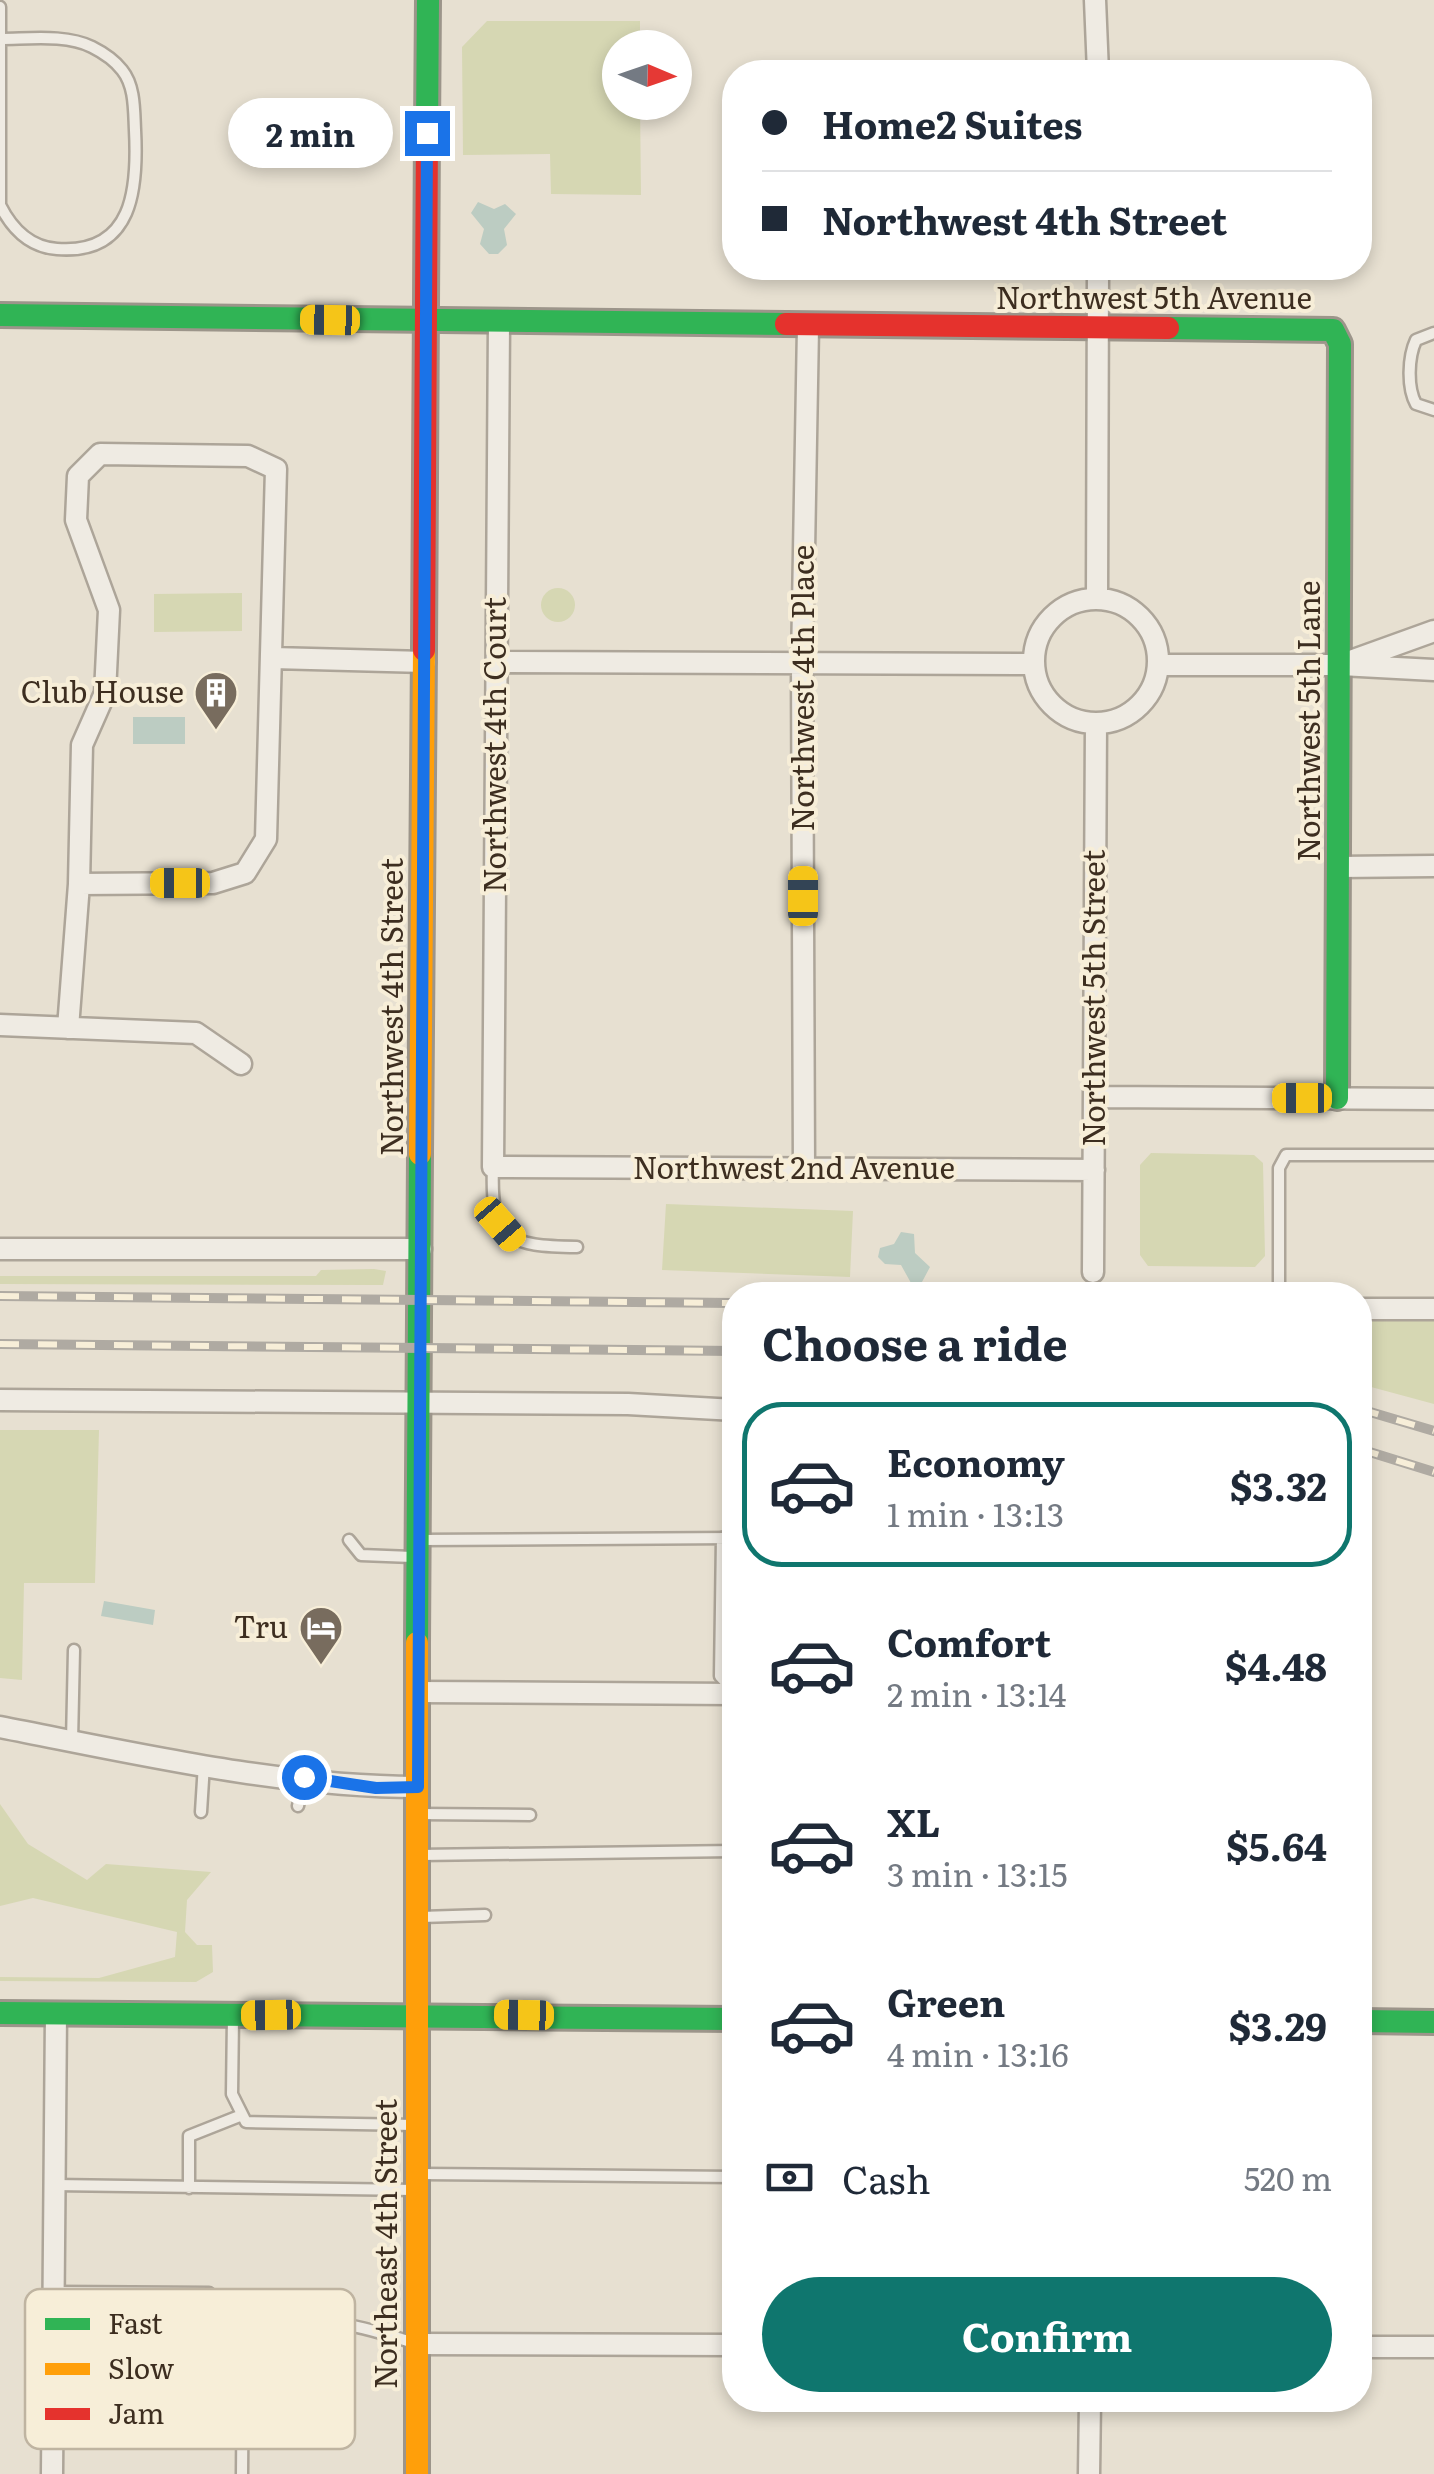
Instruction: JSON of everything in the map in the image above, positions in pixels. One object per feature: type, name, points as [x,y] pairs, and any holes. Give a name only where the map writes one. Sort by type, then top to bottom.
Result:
[{"type":"street","name":"Northwest 4th Street","points":[[420,2014],[417,1692],[428,0]]},
{"type":"street","points":[[1095,0],[1098,60]]},
{"type":"street","points":[[1098,280],[1098,599]]},
{"type":"street","name":"Northwest 5th Avenue","points":[[0,315],[1333,330],[1340,344]]},
{"type":"street","name":"Northwest 4th Court","points":[[494,1167],[498,323]]},
{"type":"street","name":"Northwest 4th Place","points":[[804,1169],[802,663],[808,327]]},
{"type":"street","name":"Northwest 5th Lane","points":[[1336,1098],[1340,344]]},
{"type":"street","points":[[68,1028],[80,884],[82,745],[105,693],[109,610],[76,520],[78,476],[100,454],[248,456],[276,469],[266,839],[245,873],[213,883],[80,884]]},
{"type":"street","points":[[1098,599],[1116,602],[1146,626],[1159,665],[1146,698],[1132,712],[1096,724],[1060,713],[1047,700],[1034,664],[1041,631],[1052,618],[1080,601],[1098,599]]},
{"type":"street","points":[[1341,664],[1434,632]]},
{"type":"street","points":[[273,658],[425,662]]},
{"type":"street","points":[[496,662],[1034,664]]},
{"type":"street","points":[[1159,665],[1341,664],[1434,670]]},
{"type":"street","name":"Northwest 5th Street","points":[[1093,1272],[1096,724]]},
{"type":"street","points":[[1339,867],[1434,866]]},
{"type":"street","points":[[0,1025],[196,1033],[241,1064]]},
{"type":"street","points":[[1094,1097],[1434,1099]]},
{"type":"street","name":"Northwest 2nd Avenue","points":[[494,1167],[1094,1170]]},
{"type":"street","points":[[0,1249],[421,1249]]},
{"type":"street","points":[[1372,1309],[1434,1309]]},
{"type":"street","points":[[0,1400],[722,1410]]},
{"type":"street","points":[[417,1692],[722,1693]]},
{"type":"street","points":[[0,1726],[204,1764],[376,1788],[418,1787]]},
{"type":"street","points":[[53,2289],[56,2012]]},
{"type":"street","points":[[0,2013],[722,2019]]},
{"type":"street","name":"Northeast 4th Street","points":[[417,2474],[416,2126],[420,2014]]},
{"type":"street","points":[[1372,2021],[1434,2022]]},
{"type":"street","points":[[416,2344],[722,2345]]},
{"type":"street","points":[[1372,2347],[1434,2347]]},
{"type":"street","points":[[1089,2474],[1090,2412]]},
{"type":"street","points":[[52,2449],[52,2474]]},
{"type":"lane","points":[[0,8],[0,39],[0,204],[7,220],[28,240],[45,248],[88,249],[119,226],[138,179],[129,82],[106,56],[75,41],[0,39]]},
{"type":"lane","points":[[1434,333],[1416,340],[1411,396],[1416,404],[1434,410]]},
{"type":"lane","points":[[1279,1282],[1279,1168],[1286,1155],[1434,1154]]},
{"type":"lane","points":[[494,1167],[492,1202],[500,1224],[513,1240],[529,1246],[576,1248]]},
{"type":"lane","points":[[349,1540],[361,1554],[418,1548],[722,1538],[722,1678]]},
{"type":"lane","points":[[72,1741],[74,1650]]},
{"type":"lane","points":[[201,1812],[204,1764]]},
{"type":"lane","points":[[298,1806],[304,1777]]},
{"type":"lane","points":[[418,1814],[530,1816]]},
{"type":"lane","points":[[419,1855],[722,1851]]},
{"type":"lane","points":[[420,1917],[485,1915]]},
{"type":"lane","points":[[233,2016],[232,2094],[246,2122],[416,2126]]},
{"type":"lane","points":[[189,2188],[189,2136],[242,2114]]},
{"type":"lane","points":[[54,2185],[189,2188],[722,2177]]},
{"type":"lane","points":[[355,2327],[416,2344]]},
{"type":"lane","points":[[242,2449],[242,2474]]},
{"type":"green space","points":[[487,21],[640,21],[640,30],[602,30],[602,120],[640,120],[641,195],[551,194],[550,154],[463,155],[462,47]]},
{"type":"green space","points":[[558,588],[570,593],[575,605],[570,617],[558,622],[546,617],[541,605],[546,593]]},
{"type":"green space","points":[[242,593],[242,631],[154,632],[154,594]]},
{"type":"green space","points":[[1151,1153],[1254,1155],[1263,1163],[1265,1256],[1255,1267],[1148,1266],[1140,1255],[1140,1165]]},
{"type":"green space","points":[[666,1204],[853,1211],[850,1277],[662,1270]]},
{"type":"green space","points":[[321,1270],[386,1271],[383,1285],[0,1284],[0,1276],[316,1276]]},
{"type":"green space","points":[[1372,1318],[1434,1319],[1434,1404],[1372,1387]]},
{"type":"green space","points":[[0,1430],[99,1430],[95,1583],[24,1583],[22,1680],[0,1678]]},
{"type":"green space","points":[[0,1804],[28,1844],[87,1880],[106,1864],[211,1872],[187,1900],[185,1932],[197,1945],[212,1945],[213,1972],[196,1982],[0,1981],[0,1977],[99,1978],[175,1957],[177,1932],[33,1898],[0,1906]]},
{"type":"shaded area","points":[[478,202],[494,209],[505,204],[516,214],[504,229],[507,245],[498,254],[489,254],[480,244],[484,229],[471,213]]},
{"type":"shaded area","points":[[133,717],[185,717],[185,744],[133,744]]},
{"type":"shaded area","points":[[901,1232],[914,1234],[915,1253],[930,1267],[922,1282],[910,1282],[901,1265],[885,1264],[878,1257],[880,1248],[894,1244]]},
{"type":"shaded area","points":[[104,1601],[155,1610],[153,1625],[101,1616]]},
{"type":"railway","points":[[0,1296],[722,1303]]},
{"type":"railway","points":[[0,1344],[722,1351]]},
{"type":"railway","points":[[1372,1413],[1434,1431]]},
{"type":"railway","points":[[1372,1453],[1434,1472]]},
{"type":"traffic: fast","points":[[427,131],[428,0]]},
{"type":"traffic: fast","points":[[0,315],[786,324]]},
{"type":"traffic: fast","points":[[1168,328],[1333,330],[1340,344],[1337,1098]]},
{"type":"traffic: fast","points":[[417,1643],[420,1154]]},
{"type":"traffic: fast","points":[[0,2013],[722,2019]]},
{"type":"traffic: fast","points":[[1372,2021],[1434,2022]]},
{"type":"traffic: slow","points":[[420,1154],[424,650]]},
{"type":"traffic: slow","points":[[417,1643],[417,2474]]},
{"type":"traffic: jam","points":[[424,650],[427,131]]},
{"type":"traffic: jam","points":[[786,324],[1168,328]]},
{"type":"place","name":"Club House","points":[[216,731]]},
{"type":"place","name":"Tru","points":[[321,1666]]},
{"type":"route","points":[[304,1777],[376,1788],[418,1787],[427,133]]}]
